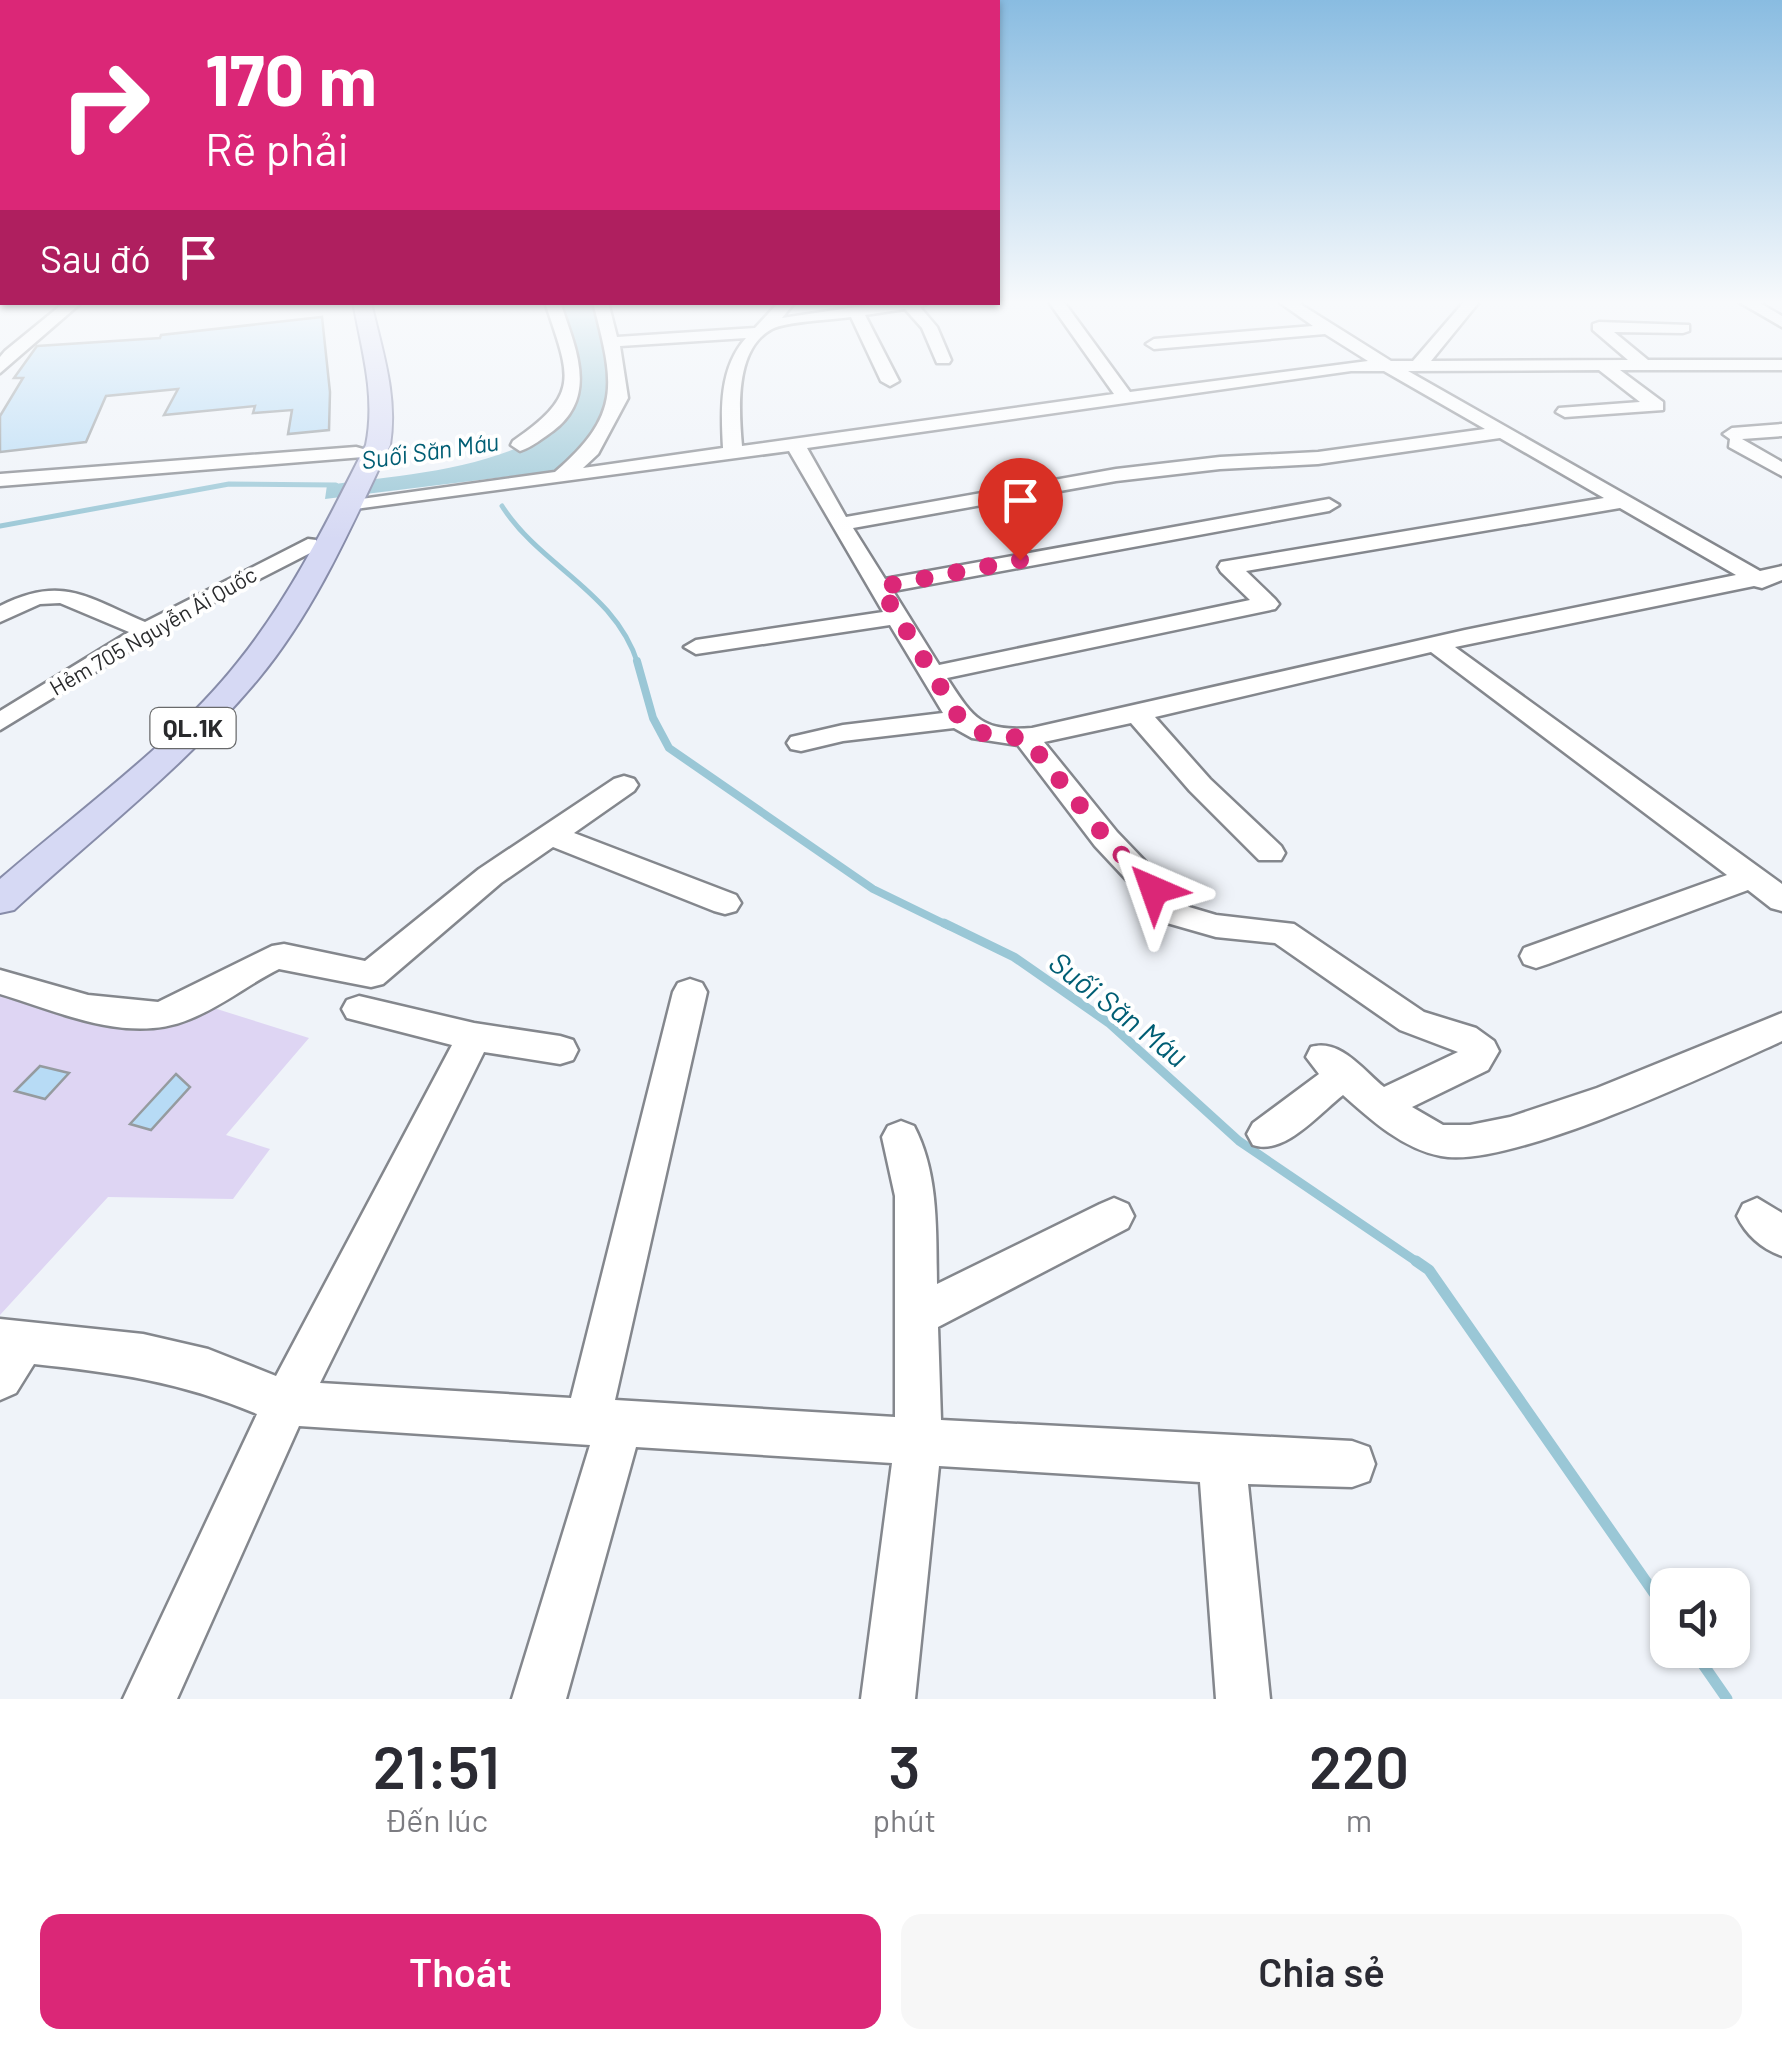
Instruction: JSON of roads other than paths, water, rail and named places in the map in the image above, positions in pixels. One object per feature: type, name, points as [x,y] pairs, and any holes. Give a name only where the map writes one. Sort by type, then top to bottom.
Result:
[{"type":"main road","name":"QL.1K","points":[[0,900],[109,806],[222,700],[290,614],[340,508],[354,465],[378,446],[384,426],[379,381]]},
{"type":"main road","name":"QL.1K","points":[[0,873],[146,747],[214,679],[253,629],[308,545],[340,508]]},
{"type":"street","points":[[520,445],[561,415],[575,381]]},
{"type":"street","points":[[560,478],[588,454],[618,398],[616,381]]},
{"type":"street","points":[[732,451],[730,407],[734,381]]},
{"type":"street","points":[[1113,381],[1124,396]]},
{"type":"street","points":[[340,508],[1244,381]]},
{"type":"street","points":[[1415,381],[1782,592]]},
{"type":"street","points":[[1565,412],[1657,406],[1625,381]]},
{"type":"street","points":[[1782,430],[1734,438],[1782,470]]},
{"type":"street","points":[[840,524],[1116,475],[1318,458],[1507,432]]},
{"type":"street","points":[[794,442],[960,719],[987,735],[1026,738],[1436,644],[1782,574]]},
{"type":"street","points":[[0,480],[354,465]]},
{"type":"street","points":[[935,673],[1267,604],[1229,566],[1625,501]]},
{"type":"street","points":[[880,587],[1329,505]]},
{"type":"street","name":"Hẻm 705 Nguyễn Ái Quốc","points":[[0,722],[145,630],[308,545]]},
{"type":"street","points":[[0,615],[48,594],[145,630]]},
{"type":"street","points":[[696,648],[898,618]]},
{"type":"street","points":[[1436,644],[1782,900]]},
{"type":"street","points":[[1138,714],[1200,784],[1270,853]]},
{"type":"street","points":[[801,742],[960,719]]},
{"type":"street","points":[[1026,738],[1106,838],[1178,915],[1216,926],[1283,932],[1412,1021],[1464,1038],[1481,1051],[1474,1060],[1384,1104]]},
{"type":"street","points":[[0,982],[148,1016],[175,1011],[272,958],[284,956],[371,974],[490,876],[624,786]]},
{"type":"street","points":[[551,835],[725,903]]},
{"type":"street","points":[[1536,956],[1752,877]]},
{"type":"street","points":[[538,1699],[603,1424],[690,992]]},
{"type":"street","points":[[359,1009],[474,1037],[560,1050]]},
{"type":"street","points":[[1266,1134],[1334,1066],[1422,1134],[1465,1144],[1650,1084],[1782,1026]]},
{"type":"street","points":[[150,1699],[286,1402],[474,1037]]},
{"type":"street","points":[[888,1699],[918,1442],[915,1196],[901,1137]]},
{"type":"street","points":[[918,1315],[1114,1216]]},
{"type":"street","points":[[8,1353],[144,1356],[208,1371],[286,1402],[603,1424],[1352,1464]]},
{"type":"street","points":[[1222,1460],[1243,1699]]},
{"type":"water","name":"Suối Săn Máu","points":[[611,381],[612,395],[599,424],[561,470],[325,499],[327,485],[433,471],[511,450],[544,434],[568,412],[580,384]]},
{"type":"waterway","points":[[0,526],[229,484],[336,485]]},
{"type":"waterway","name":"Suối Săn Máu","points":[[502,506],[536,546],[613,617],[638,663]]},
{"type":"waterway","name":"Suối Săn Máu","points":[[638,663],[653,718],[669,748],[873,889],[949,926]]},
{"type":"waterway","name":"Suối Săn Máu","points":[[944,923],[1014,957],[1109,1023],[1239,1141],[1420,1264]]},
{"type":"waterway","name":"Suối Săn Máu","points":[[1416,1261],[1429,1270],[1650,1587]]},
{"type":"waterway","name":"Suối Săn Máu","points":[[1705,1668],[1727,1699]]}]
